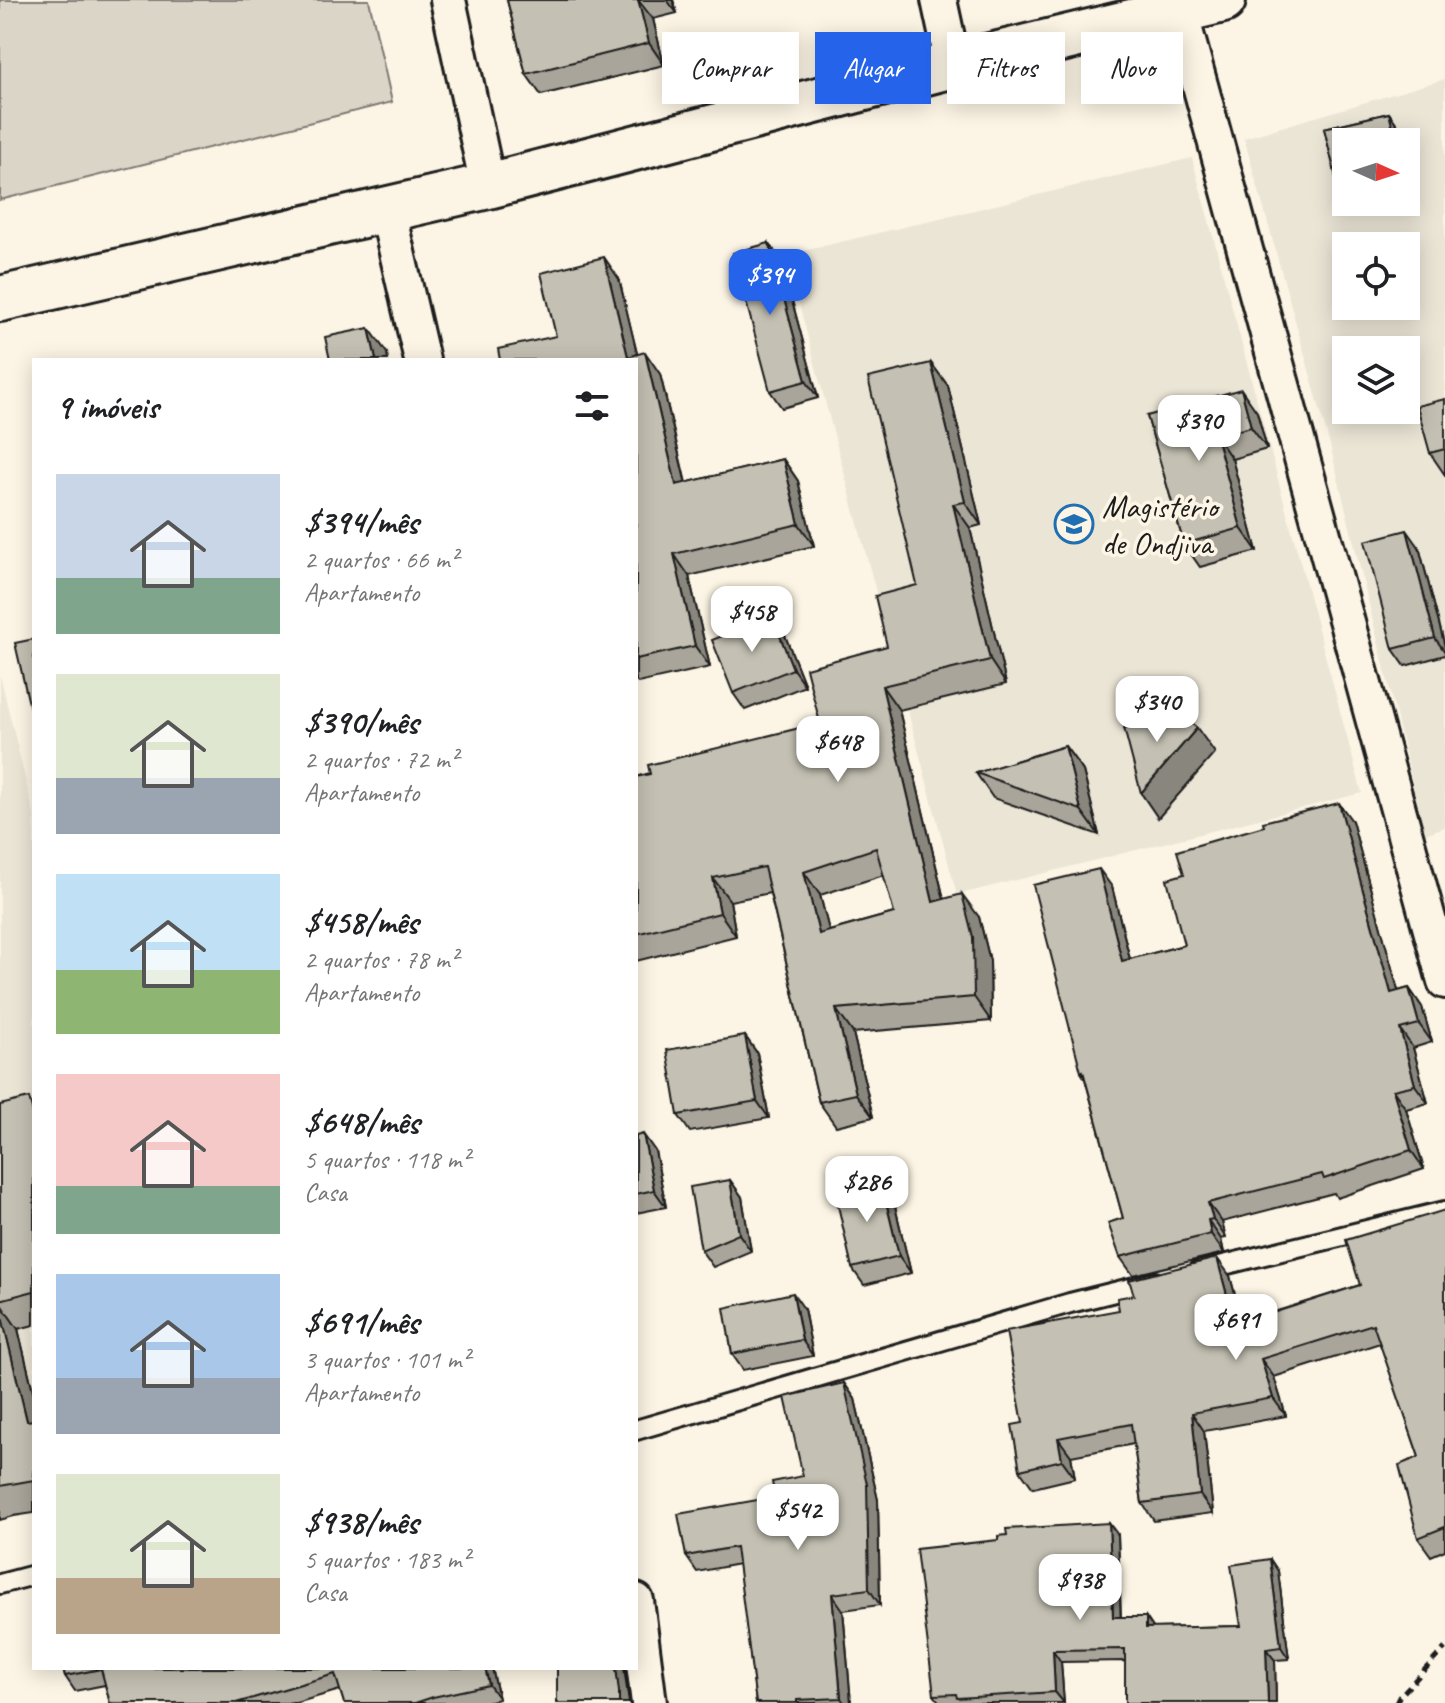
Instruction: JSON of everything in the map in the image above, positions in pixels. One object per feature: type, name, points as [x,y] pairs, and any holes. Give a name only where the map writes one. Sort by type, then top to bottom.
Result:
[{"type":"main road","points":[[1065,39],[1223,0]]},
{"type":"main road","points":[[0,299],[488,186],[947,67]]},
{"type":"street","points":[[448,0],[488,186]]},
{"type":"street","points":[[939,0],[947,37]]},
{"type":"street","points":[[1180,12],[1445,981]]},
{"type":"street","points":[[387,209],[422,358]]},
{"type":"street","points":[[638,1617],[649,1703]]},
{"type":"lane","points":[[638,1429],[1070,1303],[1445,1211]]},
{"type":"lane","points":[[0,1584],[32,1576]]},
{"type":"path","points":[[1396,1703],[1445,1648]]},
{"type":"shaded area","points":[[0,0],[369,0],[392,102],[0,200]]},
{"type":"shaded area","points":[[1445,79],[1445,827],[1425,834],[1330,445],[1244,138]]},
{"type":"shaded area","name":"Magistério de Ondjiva","points":[[1192,158],[1362,793],[957,895],[786,255]]},
{"type":"shaded area","points":[[0,675],[32,807],[32,1406],[0,1413]]},
{"type":"building","points":[[507,0],[638,0],[649,43],[526,74]]},
{"type":"building","points":[[1389,113],[1393,128],[1332,128],[1332,161],[1324,128]]},
{"type":"building","points":[[769,243],[806,381],[770,391],[733,253]]},
{"type":"building","points":[[604,257],[628,357],[645,352],[676,485],[783,459],[799,524],[674,554],[695,646],[638,659],[638,358],[500,358],[498,349],[556,336],[541,273]]},
{"type":"building","points":[[369,328],[376,358],[330,358],[325,337]]},
{"type":"building","points":[[931,363],[965,502],[953,504],[990,660],[882,686],[933,902],[962,894],[973,937],[974,997],[836,1009],[856,1094],[819,1102],[764,867],[713,878],[720,913],[638,934],[638,777],[650,774],[648,765],[820,723],[806,668],[887,646],[875,596],[917,585],[868,378]],"holes":[[[876,848],[894,913],[819,934],[804,872]]]},
{"type":"building","points":[[1241,389],[1251,427],[1216,436],[1241,528],[1184,544],[1147,416]]},
{"type":"building","points":[[1445,399],[1445,449],[1430,453],[1420,405]]},
{"type":"building","points":[[1407,530],[1435,638],[1393,649],[1365,541]]},
{"type":"building","points":[[772,616],[793,669],[733,693],[712,640]]},
{"type":"building","points":[[32,639],[32,717],[15,643]]},
{"type":"building","points":[[1170,706],[1197,728],[1141,793],[1124,728],[1160,717]]},
{"type":"building","points":[[1065,746],[1081,810],[976,773]]},
{"type":"building","points":[[1339,803],[1391,993],[1409,988],[1419,1024],[1400,1029],[1415,1085],[1393,1090],[1411,1150],[1324,1179],[1322,1174],[1208,1203],[1213,1219],[1208,1220],[1211,1234],[1120,1257],[1108,1223],[1123,1218],[1081,1072],[1033,885],[1099,869],[1122,961],[1184,945],[1167,879],[1184,874],[1177,851],[1264,826],[1263,822]]},
{"type":"building","points":[[745,1036],[757,1101],[678,1115],[667,1050]]},
{"type":"building","points":[[29,1098],[32,1109],[32,1292],[0,1300],[0,1105]]},
{"type":"building","points":[[643,1134],[654,1190],[638,1194],[638,1135]]},
{"type":"building","points":[[730,1180],[739,1234],[701,1250],[690,1187]]},
{"type":"building","points":[[881,1181],[899,1256],[852,1268],[835,1192]]},
{"type":"building","points":[[1445,1210],[1445,1527],[1418,1538],[1399,1465],[1419,1457],[1373,1324],[1261,1359],[1273,1398],[1192,1413],[1200,1495],[1142,1503],[1131,1424],[1058,1438],[1062,1460],[1020,1470],[1012,1425],[1023,1423],[1006,1331],[1119,1310],[1117,1298],[1134,1295],[1129,1280],[1217,1258],[1235,1325],[1360,1285],[1346,1240]]},
{"type":"building","points":[[793,1293],[802,1340],[732,1354],[724,1308]]},
{"type":"building","points":[[0,1309],[27,1421],[32,1420],[32,1480],[0,1486]]},
{"type":"building","points":[[844,1383],[867,1484],[869,1589],[832,1594],[841,1698],[797,1700],[797,1703],[756,1703],[736,1547],[686,1556],[678,1514],[775,1497],[772,1482],[803,1476],[785,1397]]},
{"type":"building","points":[[1109,1523],[1113,1617],[1146,1617],[1146,1628],[1241,1626],[1231,1565],[1270,1559],[1281,1647],[1266,1649],[1268,1703],[1125,1703],[1125,1649],[1053,1650],[1055,1692],[957,1698],[956,1694],[934,1695],[916,1549],[998,1540],[998,1536],[1007,1535],[1006,1529]]},
{"type":"building","points":[[64,1670],[96,1670],[65,1676]]},
{"type":"building","points":[[101,1670],[485,1670],[489,1685],[415,1703],[344,1703],[335,1674],[236,1703],[110,1703]]},
{"type":"building","points":[[557,1670],[616,1670],[619,1703],[557,1703]]},
{"type":"place","name":"Magistério de Ondjiva","points":[[1074,524]]}]
